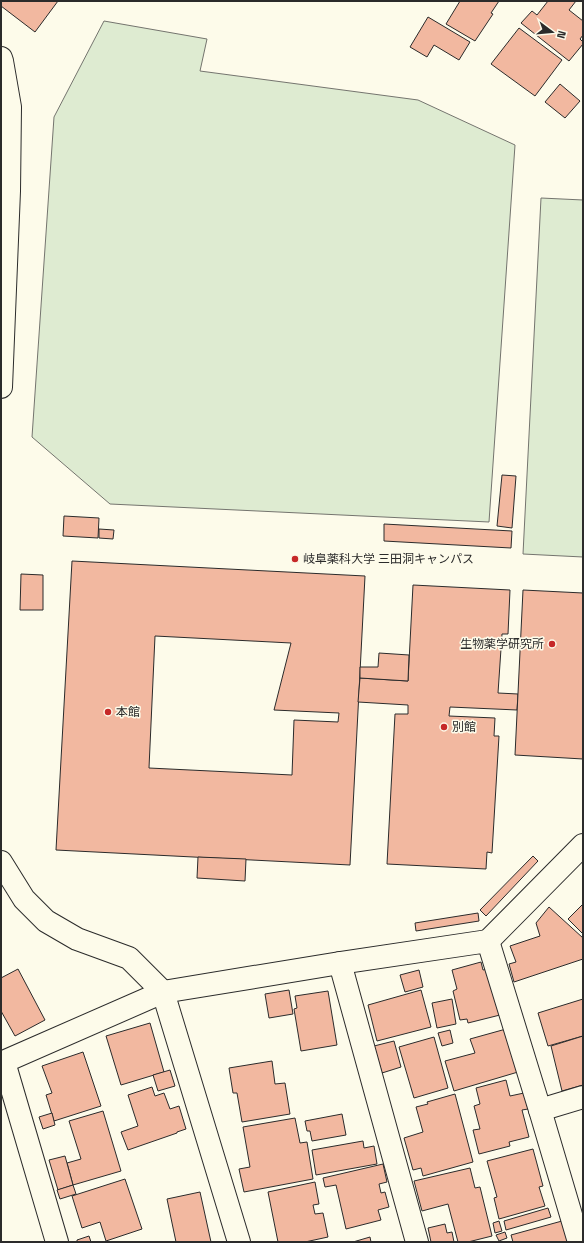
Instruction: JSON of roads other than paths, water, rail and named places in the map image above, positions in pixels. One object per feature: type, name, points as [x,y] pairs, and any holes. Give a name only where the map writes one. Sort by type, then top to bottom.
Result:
[{"type":"street","points":[[1,58],[10,107],[5,191],[1,387]]},
{"type":"street","points":[[57,1242],[3,1063],[163,992],[340,963],[488,941],[583,845]]},
{"type":"street","points":[[1,862],[24,899],[46,921],[77,939],[129,958],[163,992],[239,1242]]},
{"type":"street","points":[[488,941],[579,1242]]},
{"type":"street","points":[[340,963],[417,1242]]},
{"type":"street","points":[[540,1110],[583,1097]]},
{"type":"place","name":"岐阜薬科大学 三田洞キャンパス","points":[[295,559]]},
{"type":"place","name":"生物薬学研究所","points":[[552,644]]},
{"type":"place","name":"本館","points":[[108,712]]},
{"type":"place","name":"別館","points":[[444,727]]}]
